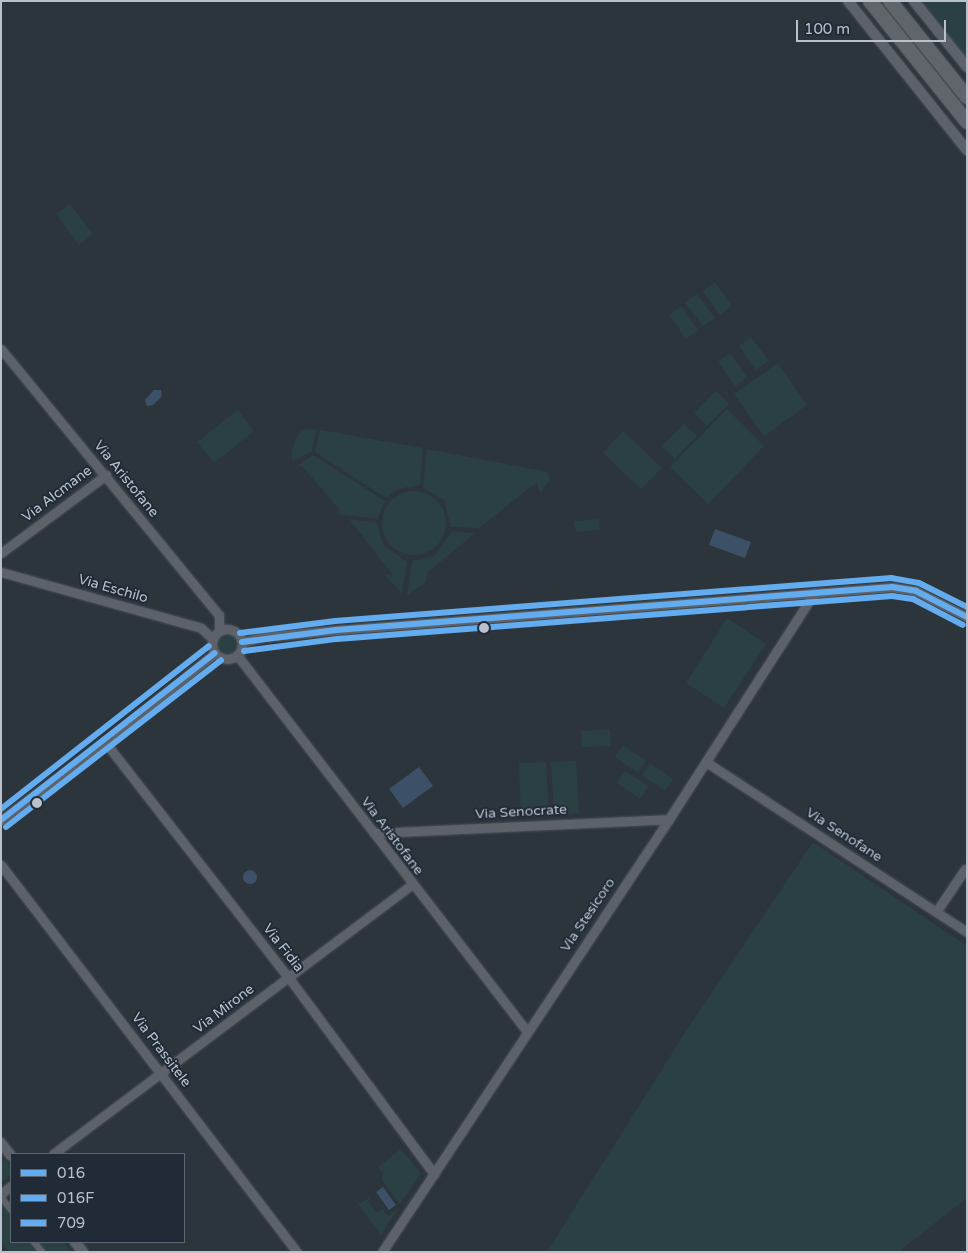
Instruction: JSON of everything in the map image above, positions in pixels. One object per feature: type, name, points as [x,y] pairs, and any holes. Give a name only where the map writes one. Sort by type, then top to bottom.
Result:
[{"type":"main road","points":[[870,1],[967,122]]},
{"type":"main road","points":[[890,1],[967,97]]},
{"type":"street","points":[[848,1],[967,150]]},
{"type":"street","points":[[914,1],[967,67]]},
{"type":"street","name":"Via Aristofane","points":[[1,349],[219,615],[219,631]]},
{"type":"street","name":"Via Alcmane","points":[[1,553],[106,475]]},
{"type":"street","name":"Via Eschilo","points":[[1,572],[201,628],[213,639]]},
{"type":"street","points":[[242,642],[264,637],[336,630],[814,592],[905,588],[967,617]]},
{"type":"street","name":"Via Stesicoro","points":[[382,1252],[669,819],[814,592]]},
{"type":"street","points":[[215,653],[213,639],[219,631],[232,629],[242,642]]},
{"type":"street","points":[[215,653],[225,659],[237,655],[242,642]]},
{"type":"street","points":[[1,820],[105,742],[215,653]]},
{"type":"street","name":"Via Aristofane","points":[[237,655],[374,833],[411,885],[527,1032]]},
{"type":"street","name":"Via Fidia","points":[[105,742],[289,978],[434,1174]]},
{"type":"street","name":"Via Senofane","points":[[706,762],[967,932]]},
{"type":"street","name":"Via Senocrate","points":[[374,833],[669,819]]},
{"type":"street","name":"Via Prassitele","points":[[1,865],[297,1252]]},
{"type":"street","points":[[936,912],[965,869]]},
{"type":"street","name":"Via Mirone","points":[[54,1153],[411,885]]},
{"type":"street","points":[[1,1143],[10,1155]]},
{"type":"street","points":[[1,1195],[10,1208]]},
{"type":"green space","points":[[921,1],[967,1],[967,59]]},
{"type":"green space","points":[[70,204],[93,234],[79,245],[56,214]]},
{"type":"green space","points":[[715,282],[732,306],[720,315],[703,291]]},
{"type":"green space","points":[[697,294],[715,318],[703,326],[685,303]]},
{"type":"green space","points":[[681,306],[698,330],[686,339],[669,315]]},
{"type":"green space","points":[[751,337],[769,361],[756,370],[739,346]]},
{"type":"green space","points":[[730,353],[747,377],[735,386],[718,362]]},
{"type":"green space","points":[[778,363],[807,405],[764,436],[734,394]]},
{"type":"green space","points":[[716,391],[729,404],[707,426],[694,413]]},
{"type":"green space","points":[[727,409],[764,446],[708,504],[670,467]]},
{"type":"green space","points":[[238,410],[254,431],[214,463],[197,442]]},
{"type":"green space","points":[[684,424],[697,436],[675,459],[662,446]]},
{"type":"green space","points":[[305,429],[316,430],[312,451],[293,461],[291,452],[298,434]]},
{"type":"green space","points":[[320,430],[423,448],[420,485],[398,489],[386,498],[315,452]]},
{"type":"green space","points":[[623,431],[662,468],[641,489],[603,453]]},
{"type":"green space","points":[[427,449],[548,472],[550,480],[540,493],[537,482],[479,528],[451,527],[444,500],[423,488]]},
{"type":"green space","points":[[313,455],[385,501],[377,519],[336,514],[340,510],[302,466],[297,466]]},
{"type":"green space","points":[[414,491],[432,497],[440,505],[446,523],[440,541],[432,549],[414,555],[396,549],[388,541],[382,523],[388,505],[396,497]]},
{"type":"green space","points":[[349,519],[377,523],[383,545],[407,562],[402,594],[384,574],[393,575]]},
{"type":"green space","points":[[599,519],[600,530],[576,532],[574,521]]},
{"type":"green space","points":[[452,531],[475,533],[427,573],[426,582],[407,596],[412,561],[434,556]]},
{"type":"green space","points":[[727,618],[766,644],[724,708],[686,683]]},
{"type":"green space","points":[[228,633],[236,636],[239,644],[236,652],[228,655],[220,652],[217,644],[220,636]]},
{"type":"green space","points":[[610,729],[611,746],[582,747],[581,731]]},
{"type":"green space","points":[[623,745],[646,761],[638,773],[615,757]]},
{"type":"green space","points":[[576,761],[579,813],[554,815],[551,762]]},
{"type":"green space","points":[[546,762],[549,815],[521,816],[519,763]]},
{"type":"green space","points":[[650,763],[673,779],[665,791],[642,775]]},
{"type":"green space","points":[[625,771],[648,786],[640,799],[617,783]]},
{"type":"green space","points":[[813,842],[967,946],[967,1198],[898,1252],[547,1252],[686,1031]]},
{"type":"green space","points":[[401,1149],[421,1174],[400,1204],[382,1180],[383,1173],[378,1167]]},
{"type":"green space","points":[[1,1155],[10,1167],[10,1176],[1,1183]]},
{"type":"green space","points":[[351,1194],[360,1204],[371,1196],[368,1201],[377,1213],[383,1209],[388,1216],[398,1208],[381,1235]]},
{"type":"green space","points":[[10,1200],[10,1243],[65,1243],[71,1252],[9,1252],[1,1242],[1,1206]]},
{"type":"water","points":[[154,390],[161,390],[162,396],[153,405],[147,406],[145,400]]},
{"type":"water","points":[[715,529],[751,542],[745,558],[709,545]]},
{"type":"water","points":[[419,767],[433,786],[403,808],[389,789]]},
{"type":"water","points":[[247,870],[253,870],[257,877],[253,884],[247,884],[243,880],[243,874]]},
{"type":"water","points":[[383,1187],[396,1205],[389,1210],[376,1192]]},
{"type":"transit line","name":"709","points":[[240,633],[335,621],[891,578],[919,583],[967,607]]},
{"type":"transit line","name":"016","points":[[242,642],[336,630],[892,587],[916,591],[967,617]]},
{"type":"transit line","name":"016F","points":[[244,651],[337,639],[892,596],[913,599],[963,625]]},
{"type":"transit line","name":"709","points":[[1,809],[209,646]]},
{"type":"transit line","name":"016","points":[[1,820],[215,653]]},
{"type":"transit line","name":"016F","points":[[6,827],[221,660]]}]
